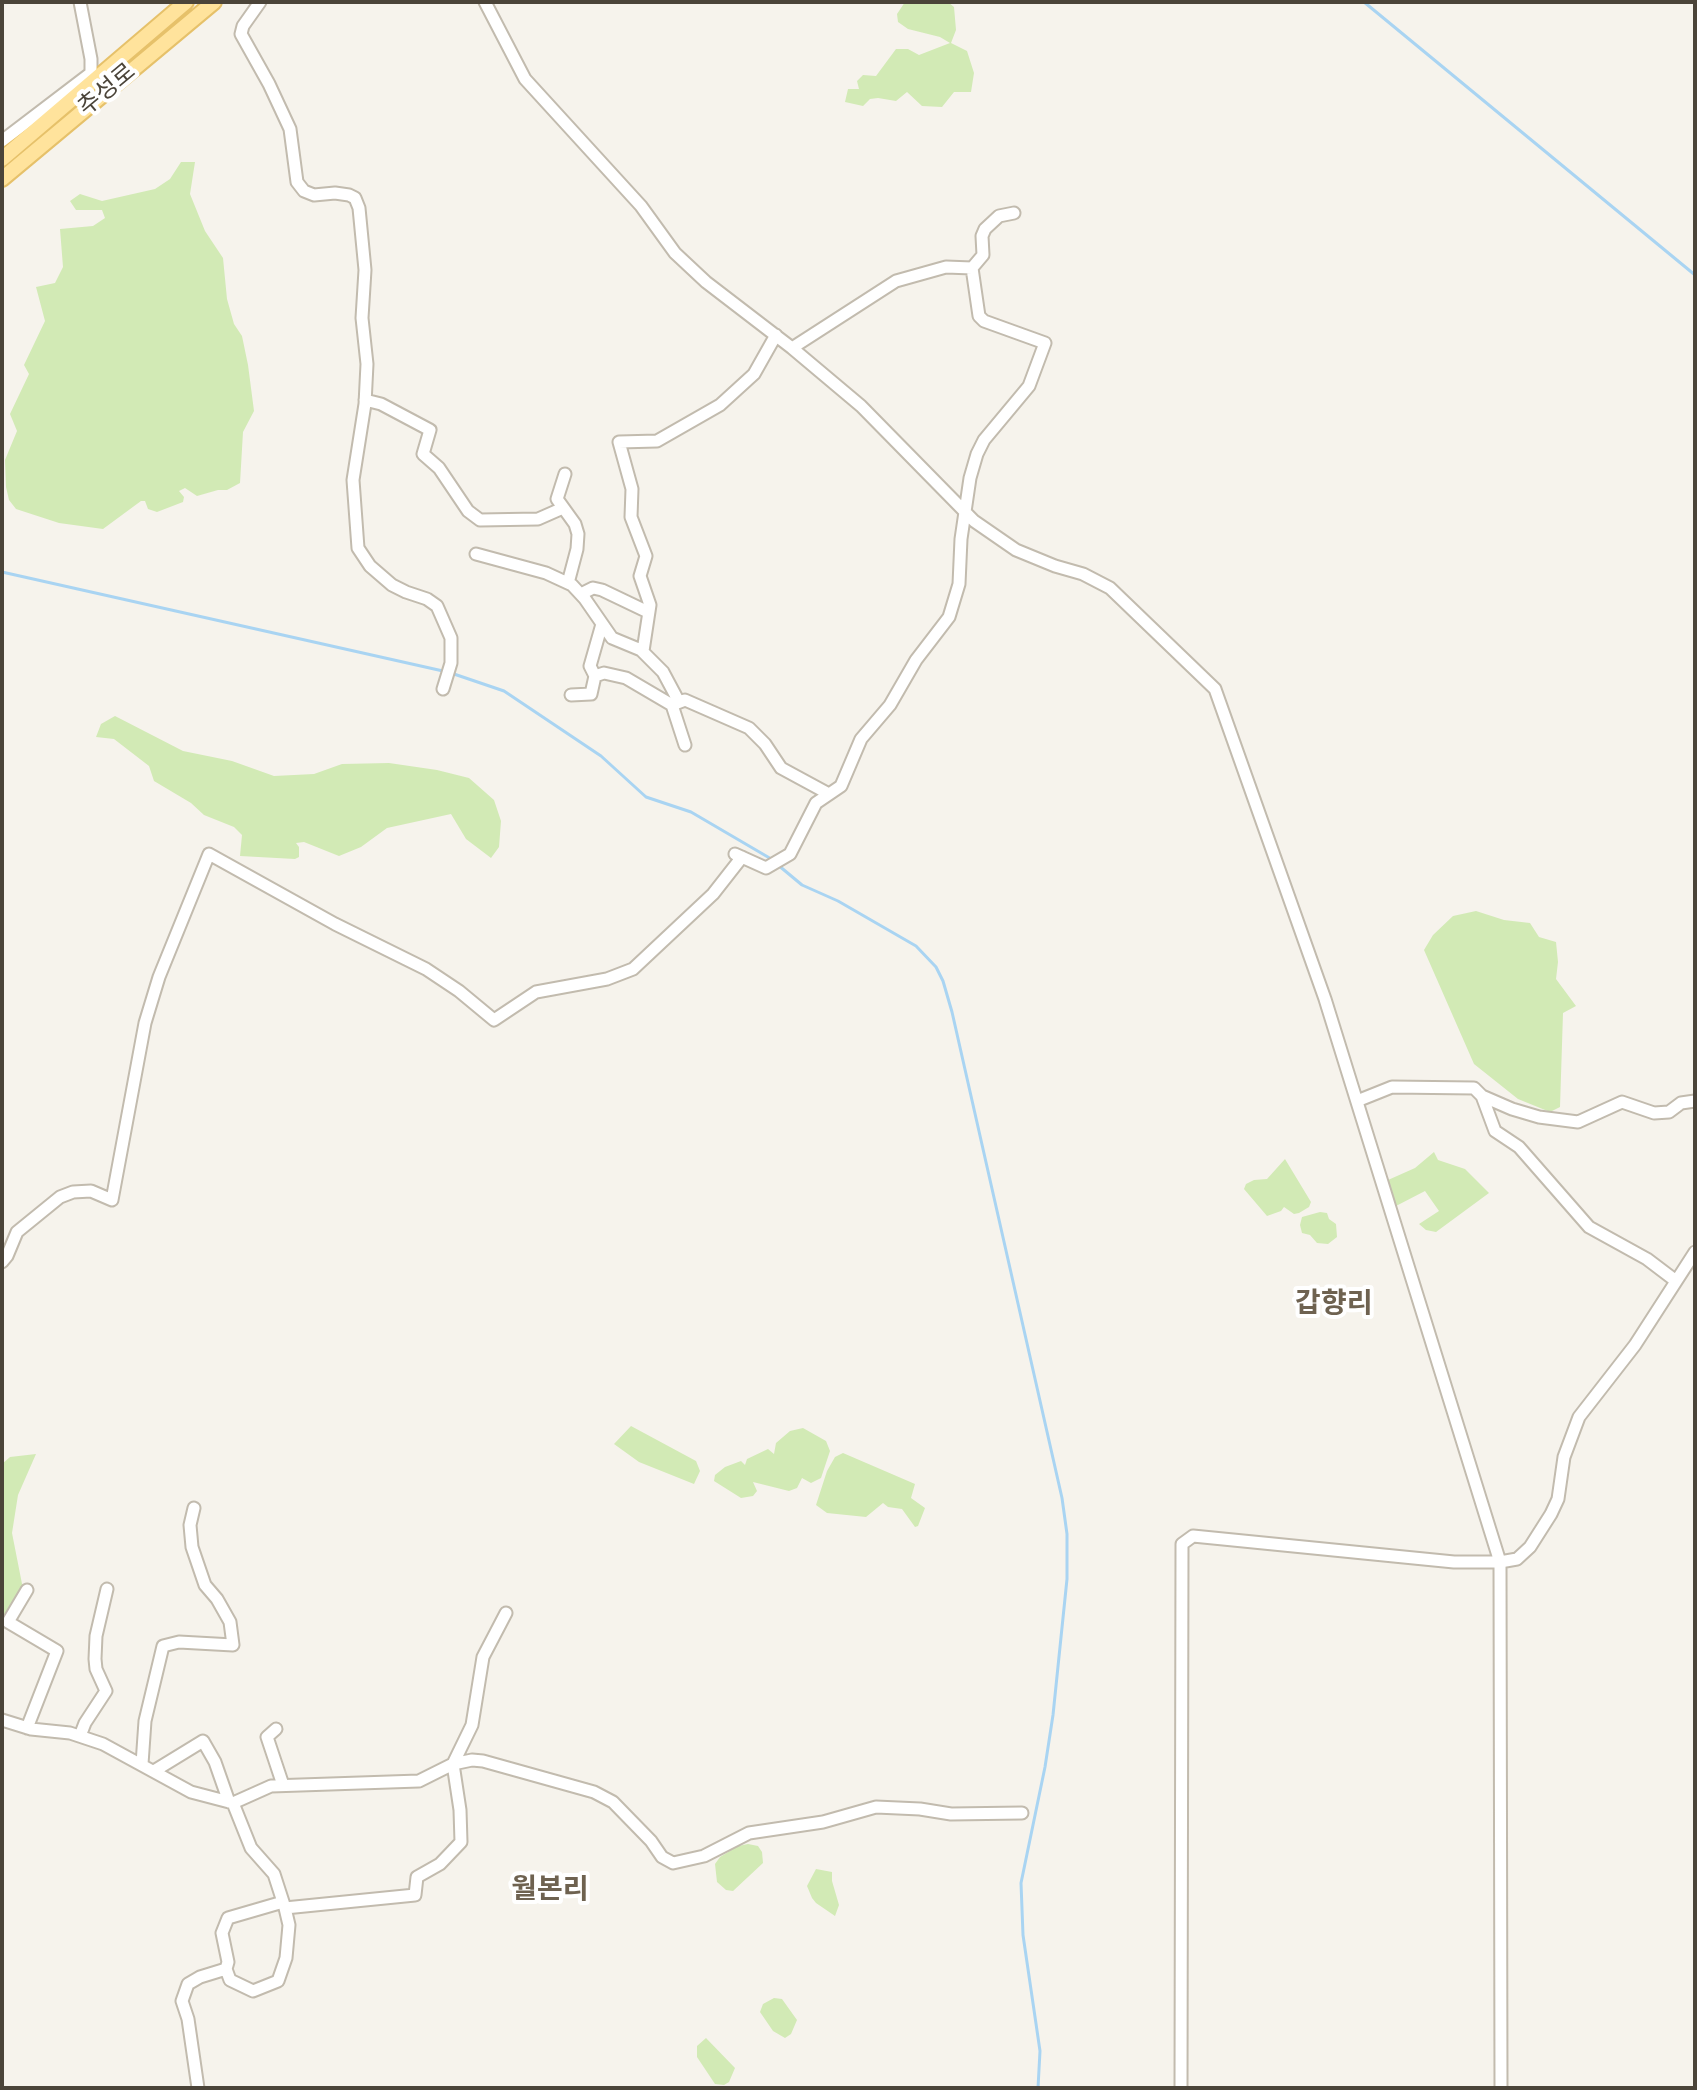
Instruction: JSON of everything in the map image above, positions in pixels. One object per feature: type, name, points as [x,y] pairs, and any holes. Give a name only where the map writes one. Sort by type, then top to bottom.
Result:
[{"type":"main road","name":"추성로","points":[[2,159],[186,2]]},
{"type":"main road","name":"추성로","points":[[2,179],[214,2]]},
{"type":"street","points":[[2,141],[91,73],[80,2]]},
{"type":"street","points":[[260,2],[241,34],[290,129],[297,182],[310,194],[342,193],[358,202],[364,255],[362,318],[367,364],[353,480],[358,548],[370,566],[396,588],[437,606],[451,638],[451,663],[444,686]]},
{"type":"street","points":[[485,2],[525,79],[641,206],[675,253],[706,282],[792,348],[878,422],[967,515],[1016,550],[1083,574],[1110,588],[1215,689],[1321,989],[1500,1562],[1501,2088]]},
{"type":"street","points":[[2,1262],[22,1226],[60,1197],[73,1192],[91,1191],[112,1200],[145,1023],[159,977],[209,854],[335,924],[426,969],[494,1020],[536,992],[607,979],[633,969],[713,894],[739,856],[762,867],[770,867],[785,859],[795,847],[816,803],[841,786],[861,739],[890,705],[916,660],[949,617],[959,584],[961,539],[967,515],[970,478],[980,446],[1029,386],[1045,343],[980,319],[972,268],[983,255],[982,236],[999,216],[1014,213]]},
{"type":"street","points":[[792,348],[896,281],[946,267],[972,268]]},
{"type":"street","points":[[643,651],[650,599],[640,576],[646,556],[631,517],[632,489],[619,442],[657,441],[720,405],[754,374],[776,335]]},
{"type":"street","points":[[365,400],[381,404],[430,430],[423,454],[439,468],[468,511],[480,520],[538,519],[563,508]]},
{"type":"street","points":[[565,474],[557,499],[575,524],[578,534],[568,583]]},
{"type":"street","points":[[476,554],[520,564],[568,583],[581,594],[615,640],[643,651],[668,679],[685,745]]},
{"type":"street","points":[[581,594],[593,588],[602,590],[648,612]]},
{"type":"street","points":[[571,695],[591,694],[595,676],[590,666],[602,624]]},
{"type":"street","points":[[595,676],[604,673],[626,678],[676,703],[685,700],[749,728],[765,744],[781,768],[829,794]]},
{"type":"street","points":[[1357,1101],[1392,1087],[1474,1088],[1482,1096],[1526,1113],[1578,1122],[1622,1102],[1654,1113],[1669,1112],[1681,1103],[1695,1101]]},
{"type":"street","points":[[1482,1096],[1495,1131],[1519,1147],[1589,1227],[1647,1259],[1676,1281]]},
{"type":"street","points":[[1181,2088],[1182,1544],[1193,1536],[1454,1562],[1517,1559],[1541,1532],[1558,1499],[1564,1457],[1579,1417],[1635,1345],[1695,1252]]},
{"type":"street","points":[[142,1764],[145,1721],[163,1646],[179,1642],[233,1645],[230,1622],[205,1585],[192,1547],[190,1525],[194,1508]]},
{"type":"street","points":[[80,1736],[106,1691],[95,1659],[96,1636],[107,1589]]},
{"type":"street","points":[[27,1590],[8,1622],[57,1651],[27,1728]]},
{"type":"street","points":[[154,1771],[203,1741],[251,1848],[274,1874],[284,1905],[288,1936],[286,1958],[278,1981],[253,1991],[230,1980],[222,1933],[228,1918],[284,1905],[415,1895],[417,1877],[440,1864],[461,1842],[453,1764],[472,1725],[483,1657],[506,1613]]},
{"type":"street","points":[[2,1720],[27,1728],[80,1736],[114,1749],[191,1792],[231,1803],[261,1789],[283,1785],[419,1781],[453,1764],[483,1761],[594,1792],[613,1802],[651,1841],[662,1857],[673,1863],[704,1856],[749,1833],[823,1822],[876,1807],[951,1814],[1022,1813]]},
{"type":"street","points":[[276,1729],[267,1737],[283,1785]]},
{"type":"street","points":[[198,2088],[188,2019],[182,2001],[188,1984],[226,1969]]},
{"type":"green space","points":[[905,2],[948,2],[954,7],[956,30],[951,43],[967,51],[974,73],[971,92],[954,92],[942,107],[922,106],[907,92],[896,101],[870,99],[863,106],[845,102],[848,89],[859,89],[857,81],[863,75],[876,76],[896,49],[908,49],[919,55],[950,43],[940,37],[908,29],[898,22],[897,14]]},
{"type":"green space","points":[[181,162],[195,162],[190,194],[205,231],[223,258],[227,299],[234,324],[242,336],[248,365],[254,411],[243,432],[240,483],[227,490],[197,496],[185,488],[179,491],[184,497],[183,502],[157,512],[148,509],[145,501],[141,501],[103,529],[59,523],[16,509],[9,500],[6,487],[5,460],[17,431],[10,414],[29,374],[24,365],[45,321],[36,287],[55,283],[63,267],[60,229],[93,226],[105,218],[102,210],[76,210],[70,201],[80,194],[102,201],[155,189],[170,179]]},
{"type":"green space","points":[[115,716],[183,751],[232,761],[274,776],[314,774],[342,764],[389,763],[469,778],[494,800],[501,821],[499,847],[491,858],[466,839],[451,814],[387,828],[361,847],[339,856],[304,842],[296,843],[299,857],[295,859],[240,856],[242,835],[234,827],[204,815],[191,803],[154,781],[149,766],[114,739],[96,737],[101,724]]},
{"type":"green space","points":[[1476,911],[1504,920],[1530,923],[1539,937],[1556,942],[1556,979],[1576,1006],[1563,1013],[1560,1107],[1550,1112],[1518,1099],[1474,1064],[1424,950],[1433,935],[1453,916]]},
{"type":"green space","points":[[1434,1152],[1438,1160],[1465,1169],[1489,1193],[1436,1232],[1426,1230],[1419,1224],[1439,1211],[1425,1191],[1396,1206],[1388,1180],[1415,1168]]},
{"type":"green space","points":[[1285,1159],[1311,1202],[1299,1213],[1294,1214],[1284,1207],[1267,1216],[1244,1189],[1254,1180],[1267,1179]]},
{"type":"green space","points":[[1327,1213],[1336,1224],[1337,1237],[1328,1244],[1317,1243],[1310,1235],[1302,1233],[1300,1225],[1302,1217]]},
{"type":"green space","points":[[631,1426],[696,1461],[700,1471],[694,1484],[639,1462],[614,1444]]},
{"type":"green space","points":[[803,1428],[826,1441],[830,1451],[821,1478],[811,1483],[802,1478],[797,1488],[789,1491],[753,1482],[757,1491],[753,1496],[741,1498],[714,1481],[715,1475],[725,1467],[741,1461],[745,1465],[747,1459],[768,1449],[774,1454],[776,1443],[790,1431]]},
{"type":"green space","points":[[843,1453],[915,1484],[911,1498],[925,1508],[918,1526],[915,1527],[902,1509],[883,1503],[866,1517],[827,1513],[816,1505],[827,1471],[835,1457]]},
{"type":"green space","points":[[36,1454],[18,1495],[12,1533],[23,1589],[2,1625],[2,1464],[10,1457]]},
{"type":"green space","points":[[738,1846],[758,1846],[763,1863],[733,1891],[726,1890],[717,1882],[715,1864],[720,1857]]},
{"type":"green space","points":[[816,1869],[832,1872],[839,1905],[835,1916],[816,1903],[807,1886]]},
{"type":"green space","points":[[774,1998],[782,1999],[797,2020],[791,2034],[785,2038],[773,2031],[760,2012],[763,2004]]},
{"type":"green space","points":[[706,2038],[735,2068],[729,2082],[724,2085],[715,2084],[697,2057],[697,2046]]},
{"type":"waterway","points":[[1364,2],[1695,275]]},
{"type":"waterway","points":[[2,572],[443,671]]},
{"type":"waterway","points":[[451,673],[504,691],[601,756],[646,797],[691,812],[773,860]]},
{"type":"waterway","points":[[778,865],[802,885],[838,901],[916,946],[936,967],[943,981],[1062,1498],[1067,1534],[1067,1579],[1053,1715],[1021,1883],[1023,1935],[1040,2051],[1038,2088]]},
{"type":"district","name":"갑향리","points":[[1334,1306]]},
{"type":"district","name":"월본리","points":[[550,1892]]}]
